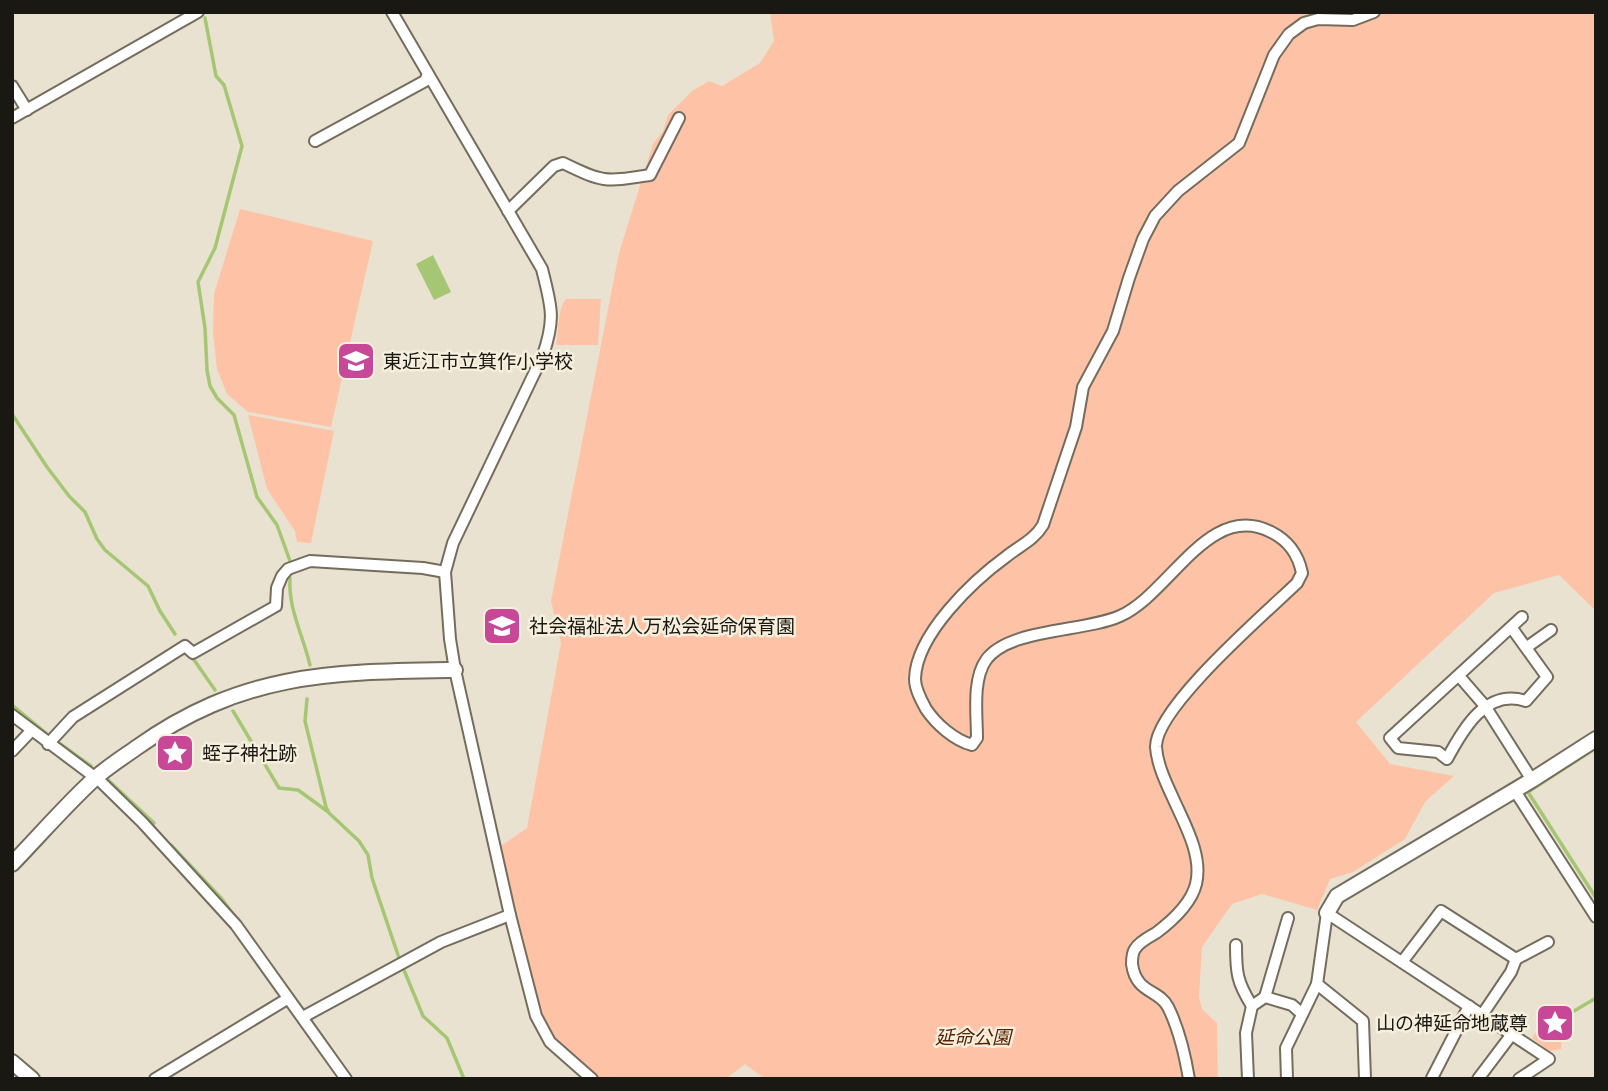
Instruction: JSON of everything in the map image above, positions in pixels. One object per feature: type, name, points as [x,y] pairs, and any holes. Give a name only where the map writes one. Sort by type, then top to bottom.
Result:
[{"type":"street","points":[[12,118],[198,12]]},
{"type":"street","points":[[392,12],[542,269],[553,313],[551,333],[543,355],[453,542],[445,572],[450,639],[456,670],[510,915],[536,1016],[550,1042],[592,1079]]},
{"type":"street","points":[[1189,1079],[1178,1034],[1167,1004],[1140,984],[1134,974],[1132,960],[1134,950],[1188,902],[1197,876],[1190,835],[1166,781],[1156,746],[1165,722],[1190,689],[1297,583],[1302,573],[1298,556],[1286,542],[1272,533],[1252,524],[1234,525],[1218,532],[1201,545],[1144,601],[1128,612],[1112,620],[1018,640],[993,653],[985,662],[979,676],[977,738],[972,745],[963,743],[932,718],[920,699],[915,680],[924,647],[949,610],[979,578],[1036,537],[1043,525],[1076,427],[1083,387],[1113,331],[1143,239],[1155,216],[1178,191],[1239,143],[1274,55],[1289,34],[1318,16],[1353,20],[1374,12]]},
{"type":"street","points":[[315,141],[425,81],[428,74]]},
{"type":"street","points":[[12,86],[27,110]]},
{"type":"street","points":[[508,211],[554,166],[562,163],[596,180],[610,181],[650,175],[679,118]]},
{"type":"street","points":[[48,744],[73,717],[185,646],[193,653],[276,606],[277,588],[288,569],[310,561],[423,568],[445,572]]},
{"type":"street","points":[[1511,627],[1547,677],[1526,701],[1514,697],[1485,706],[1461,732],[1447,759],[1438,752],[1398,748],[1390,738],[1459,676],[1511,627],[1522,617]]},
{"type":"street","points":[[1527,647],[1550,630]]},
{"type":"street","points":[[12,864],[95,778],[158,733],[212,704],[243,691],[324,674],[456,670]]},
{"type":"street","points":[[1459,676],[1485,706],[1532,780]]},
{"type":"street","points":[[12,715],[95,778],[142,822],[236,925],[346,1079]]},
{"type":"street","points":[[12,751],[31,731]]},
{"type":"street","points":[[1287,1079],[1286,1048],[1317,984],[1326,912],[1337,896],[1515,791],[1596,739]]},
{"type":"street","points":[[1515,791],[1596,917]]},
{"type":"street","points":[[1402,962],[1441,911],[1516,959]]},
{"type":"street","points":[[1326,912],[1549,1059],[1519,1079]]},
{"type":"street","points":[[303,1017],[440,942],[510,915]]},
{"type":"street","points":[[1248,1079],[1246,1032],[1252,1006],[1265,998],[1288,918]]},
{"type":"street","points":[[1482,1015],[1511,972],[1516,959],[1548,942]]},
{"type":"street","points":[[1236,945],[1238,984],[1252,1006]]},
{"type":"street","points":[[1317,984],[1363,1021],[1365,1079]]},
{"type":"street","points":[[1265,998],[1292,1005],[1302,1014]]},
{"type":"street","points":[[155,1079],[287,999]]},
{"type":"street","points":[[1433,1079],[1469,1006]]},
{"type":"street","points":[[1478,1079],[1512,1034]]},
{"type":"street","points":[[12,1062],[32,1079]]},
{"type":"green space","name":"延命公園","points":[[770,12],[1596,12],[1596,611],[1559,575],[1494,593],[1356,722],[1390,764],[1454,776],[1425,802],[1405,839],[1353,872],[1330,879],[1317,910],[1262,894],[1232,904],[1202,947],[1199,997],[1202,1009],[1217,1023],[1218,1079],[765,1079],[745,1064],[726,1079],[599,1079],[557,1044],[544,1018],[527,970],[501,846],[527,828],[561,643],[551,601],[619,253],[653,144],[663,131],[668,115],[692,91],[709,81],[722,86],[760,63],[774,41]]},
{"type":"green space","points":[[240,209],[373,241],[331,427],[248,412],[227,394],[217,369],[213,333],[214,294]]},
{"type":"green space","points":[[566,299],[601,299],[598,345],[556,345],[560,315]]},
{"type":"green space","points":[[248,415],[334,431],[311,543],[297,542],[295,531],[267,489]]},
{"type":"green space","points":[[1552,1012],[1564,1019],[1561,1049],[1549,1051],[1532,1038]]},
{"type":"shaded area","points":[[433,255],[451,292],[434,300],[416,264]]},
{"type":"waterway","points":[[205,18],[216,76],[224,85],[242,146],[215,248],[198,282],[205,328],[207,370],[210,386],[217,398],[234,415],[257,497],[277,525],[290,561]]},
{"type":"waterway","points":[[12,414],[47,467],[85,512],[105,550],[148,586],[175,634]]},
{"type":"waterway","points":[[290,578],[294,611],[310,665]]},
{"type":"waterway","points":[[192,657],[215,690]]},
{"type":"waterway","points":[[307,699],[305,721],[326,807],[359,841],[368,855],[372,878],[399,958],[423,1016],[447,1038],[464,1079]]},
{"type":"waterway","points":[[12,705],[46,733]]},
{"type":"waterway","points":[[233,711],[279,788],[298,790],[327,811]]},
{"type":"waterway","points":[[59,743],[91,766]]},
{"type":"waterway","points":[[1596,748],[1528,792],[1596,898]]},
{"type":"waterway","points":[[107,779],[154,823]]},
{"type":"waterway","points":[[171,845],[222,899],[304,1011]]},
{"type":"waterway","points":[[1569,1014],[1596,998]]},
{"type":"waterway","points":[[311,1021],[352,1079]]},
{"type":"place","name":"東近江市立箕作小学校","points":[[356,361]]},
{"type":"place","name":"社会福祉法人万松会延命保育園","points":[[502,626]]},
{"type":"place","name":"蛭子神社跡","points":[[175,753]]},
{"type":"place","name":"山の神延命地蔵尊","points":[[1555,1023]]}]
